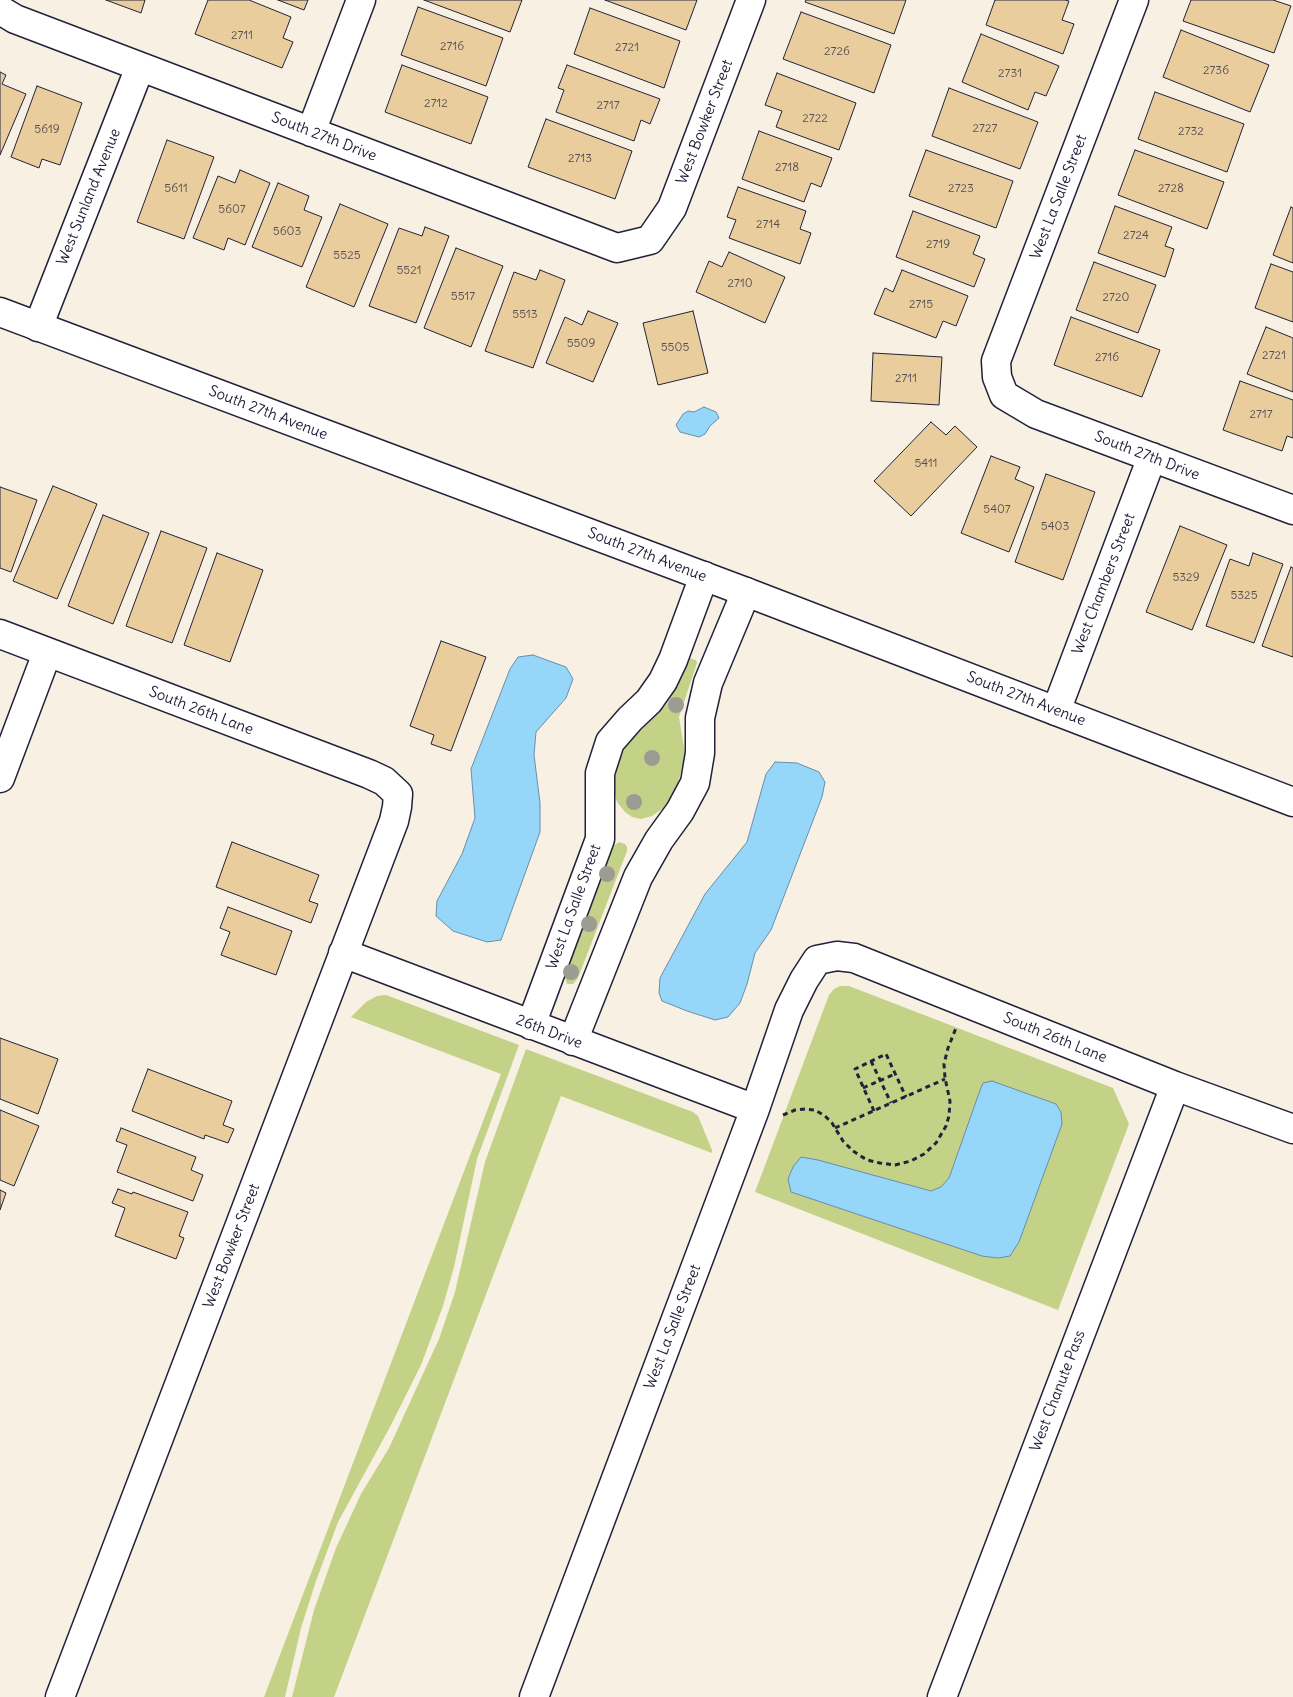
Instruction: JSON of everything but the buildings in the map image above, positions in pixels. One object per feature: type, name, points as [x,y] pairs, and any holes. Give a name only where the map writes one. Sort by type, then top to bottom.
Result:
[{"type":"street","points":[[311,132],[361,0]]},
{"type":"street","name":"West Bowker Street","points":[[650,240],[672,208],[751,0]]},
{"type":"street","name":"West La Salle Street","points":[[1004,394],[997,377],[996,361],[1134,0]]},
{"type":"street","name":"South 27th Drive","points":[[0,10],[15,19],[617,248],[650,240]]},
{"type":"street","name":"West Sunland Avenue","points":[[38,327],[140,67]]},
{"type":"street","name":"South 27th Avenue","points":[[0,312],[704,576],[1293,802]]},
{"type":"street","name":"South 27th Drive","points":[[1004,394],[1036,414],[1293,510]]},
{"type":"street","name":"West Chambers Street","points":[[1056,711],[1152,457]]},
{"type":"street","name":"West La Salle Street","points":[[530,1025],[600,839],[600,773],[610,742],[649,701],[663,681],[673,660],[704,576]]},
{"type":"street","points":[[573,1041],[638,877],[659,840],[680,811],[695,783],[700,753],[700,718],[708,682],[746,592]]},
{"type":"street","name":"South 26th Lane","points":[[0,634],[369,774],[384,781],[398,794]]},
{"type":"street","points":[[0,778],[47,652]]},
{"type":"street","name":"West Bowker Street","points":[[60,1697],[394,821],[398,794]]},
{"type":"street","name":"26th Drive","points":[[343,953],[766,1113]]},
{"type":"street","name":"South 26th Lane","points":[[817,960],[837,956],[854,958],[1175,1086],[1293,1129]]},
{"type":"street","name":"West La Salle Street","points":[[534,1697],[766,1113],[789,1010],[804,980],[817,960]]},
{"type":"street","name":"West Chanute Pass","points":[[942,1697],[1175,1086]]},
{"type":"path","points":[[766,1113],[805,1109],[816,1110],[825,1116],[843,1141],[867,1160],[880,1164],[910,1161],[924,1154],[936,1144],[950,1116],[950,1101],[944,1064],[958,1023]]},
{"type":"path","points":[[874,1111],[855,1069],[886,1054],[906,1097]]},
{"type":"path","points":[[871,1061],[890,1104]]},
{"type":"path","points":[[863,1088],[895,1074]]},
{"type":"path","points":[[835,1128],[945,1079]]},
{"type":"green space","points":[[689,658],[696,660],[697,663],[679,717],[685,754],[679,780],[672,798],[662,809],[652,816],[641,819],[632,817],[617,802],[614,791],[619,761],[627,744],[667,704],[676,687],[686,660]]},
{"type":"green space","points":[[619,842],[625,844],[627,851],[578,978],[573,984],[567,984],[565,977],[614,846]]},
{"type":"green space","points":[[840,986],[849,986],[1113,1088],[1129,1124],[1058,1310],[755,1192],[829,995]]},
{"type":"green space","points":[[386,995],[519,1045],[477,1159],[454,1267],[443,1306],[421,1365],[391,1425],[338,1522],[301,1628],[285,1697],[264,1697],[501,1074],[351,1017],[366,1002],[377,996]]},
{"type":"green space","points":[[526,1049],[693,1112],[698,1116],[712,1153],[561,1096],[334,1697],[292,1697],[314,1610],[336,1548],[361,1494],[389,1448],[439,1339],[455,1292],[485,1162]]},
{"type":"water","points":[[704,407],[716,412],[719,418],[710,426],[705,434],[699,437],[680,432],[676,425],[683,414],[688,411],[694,412]]},
{"type":"water","points":[[533,655],[566,667],[573,679],[566,698],[536,732],[534,755],[540,803],[540,832],[501,940],[487,942],[453,931],[436,916],[437,901],[462,854],[475,818],[471,769],[510,669],[518,657]]},
{"type":"water","points":[[775,762],[797,763],[819,772],[825,782],[822,797],[771,930],[755,953],[740,1003],[728,1017],[715,1020],[662,1001],[659,993],[660,978],[705,894],[747,842],[766,774]]},
{"type":"water","points":[[992,1081],[1056,1104],[1061,1112],[1062,1124],[1019,1242],[1010,1256],[998,1258],[982,1256],[791,1192],[788,1179],[793,1167],[801,1157],[931,1191],[941,1187],[949,1178],[983,1083]]}]
